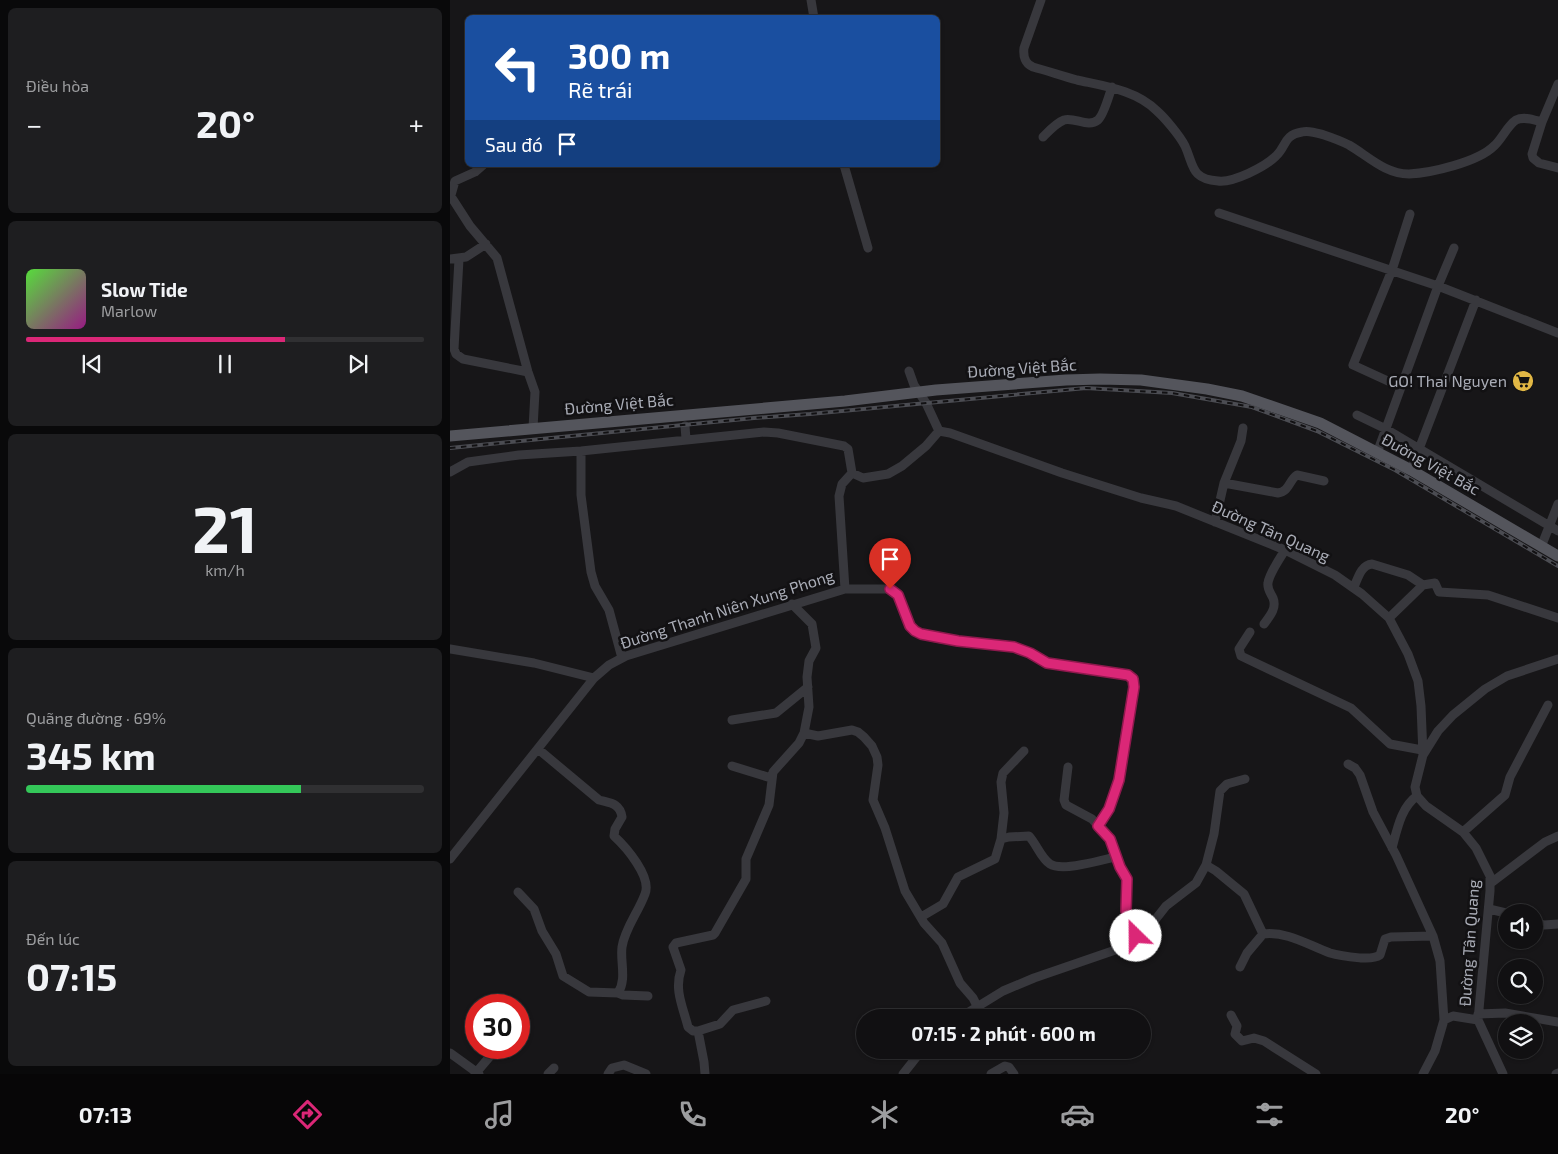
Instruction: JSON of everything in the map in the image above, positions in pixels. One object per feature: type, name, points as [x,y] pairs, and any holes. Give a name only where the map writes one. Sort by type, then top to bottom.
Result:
[{"type":"main road","name":"Đường Việt Bắc","points":[[450,436],[1083,379],[1141,380],[1242,396],[1320,423],[1411,470],[1558,556]]},
{"type":"street","points":[[811,0],[814,15]]},
{"type":"street","points":[[1041,0],[1024,48],[1027,64],[1075,79],[1112,87],[1139,98],[1157,111],[1184,144],[1193,169],[1202,177],[1228,181],[1258,168],[1278,154],[1288,138],[1302,131],[1317,133],[1340,140],[1387,170],[1407,174],[1437,171],[1480,155],[1493,147],[1512,124],[1518,120],[1525,118],[1542,122]]},
{"type":"street","points":[[1558,84],[1532,149],[1533,158],[1558,168]]},
{"type":"street","points":[[1043,137],[1052,128],[1065,120],[1090,123],[1097,121],[1101,116],[1112,87]]},
{"type":"street","points":[[481,167],[475,172],[455,181],[450,195],[465,220],[497,258],[528,372],[535,389],[533,428]]},
{"type":"street","points":[[845,167],[868,248]]},
{"type":"street","points":[[1219,213],[1438,286],[1558,333]]},
{"type":"street","points":[[1401,387],[1353,365],[1392,270],[1410,214]]},
{"type":"street","points":[[486,244],[473,254],[454,259],[454,350],[463,359],[528,372]]},
{"type":"street","points":[[1378,453],[1438,286],[1454,248]]},
{"type":"street","points":[[1411,470],[1476,300]]},
{"type":"street","points":[[450,472],[468,462],[519,455],[580,451],[771,432],[844,446],[848,449],[852,473],[863,478],[888,474],[902,466],[926,446],[939,431],[908,371]]},
{"type":"street","points":[[1357,415],[1386,429],[1558,531]]},
{"type":"street","points":[[685,426],[686,439]]},
{"type":"street","points":[[1215,522],[1224,483],[1241,440],[1243,428]]},
{"type":"street","name":"Đường Tân Quang","points":[[939,431],[950,433],[1147,500],[1172,504],[1285,550],[1335,575],[1354,587],[1390,618],[1408,654],[1418,681],[1423,752],[1415,787],[1417,796],[1426,806],[1463,832],[1476,848],[1490,876],[1489,909],[1478,1017],[1502,1074]]},
{"type":"street","points":[[580,451],[581,495],[591,572],[595,586],[609,610],[622,658]]},
{"type":"street","name":"Đường Thanh Niên Xung Phong","points":[[450,859],[594,678],[610,665],[622,658],[845,589],[839,496],[842,484],[852,473]]},
{"type":"street","points":[[1224,483],[1278,493],[1286,489],[1292,478],[1297,476],[1324,481]]},
{"type":"street","points":[[1541,547],[1558,504]]},
{"type":"street","points":[[1264,624],[1274,606],[1273,599],[1268,591],[1268,581],[1285,550]]},
{"type":"street","points":[[1354,587],[1363,568],[1367,564],[1408,575],[1423,585]]},
{"type":"street","points":[[1390,618],[1423,585],[1435,583],[1439,592],[1492,596],[1558,618]]},
{"type":"street","points":[[845,589],[890,589],[894,591],[898,595],[910,626],[921,634],[958,641],[1014,647],[1030,653],[1047,663],[1128,675],[1133,679],[1134,687],[1119,780],[1109,809],[1098,826]]},
{"type":"street","points":[[766,1001],[733,1010],[720,1024],[693,1031],[688,1027],[678,990],[678,978],[681,970],[673,947],[676,943],[715,933],[746,879],[746,859],[769,805],[771,778],[776,768],[799,743],[804,733],[809,707],[809,661],[816,648],[812,624],[792,604]]},
{"type":"street","points":[[1250,632],[1239,649],[1241,656],[1351,708],[1390,744],[1423,752],[1443,726],[1486,689],[1507,676],[1558,659]]},
{"type":"street","points":[[450,649],[534,663],[594,678]]},
{"type":"street","points":[[732,720],[776,713],[808,687]]},
{"type":"street","points":[[1463,832],[1505,795],[1510,777],[1548,705]]},
{"type":"street","points":[[804,733],[818,736],[852,730],[858,732],[872,746],[878,765],[873,800],[885,828],[905,891],[921,918],[942,943],[960,983],[973,998],[977,1006]]},
{"type":"street","points":[[538,749],[599,800],[611,801],[620,811],[622,817],[615,829],[614,836],[630,851],[646,885],[646,894],[628,927],[622,948],[623,980],[618,993]]},
{"type":"street","points":[[921,918],[943,904],[958,877],[994,859],[1001,839],[1004,813],[1001,782],[1003,773],[1024,751]]},
{"type":"street","points":[[1348,764],[1355,768],[1360,775],[1373,812],[1433,936],[1440,961],[1444,1020],[1434,1051],[1423,1074]]},
{"type":"street","points":[[732,766],[771,778]]},
{"type":"street","points":[[1068,767],[1064,800],[1066,806],[1090,817],[1110,839],[1115,857],[1127,879],[1126,911],[1136,936]]},
{"type":"street","points":[[972,1009],[1003,991],[1034,978],[1087,958],[1119,949],[1155,920],[1166,906],[1196,883],[1206,865],[1214,834],[1220,791],[1227,784],[1245,779]]},
{"type":"street","points":[[1392,848],[1407,806],[1417,796]]},
{"type":"street","points":[[1001,839],[1009,836],[1029,836],[1049,864],[1054,866],[1082,865],[1115,857]]},
{"type":"street","points":[[1491,883],[1545,842],[1558,836]]},
{"type":"street","points":[[1206,865],[1244,894],[1263,934]]},
{"type":"street","points":[[518,892],[534,909],[542,931],[556,954],[563,976],[585,990],[648,996]]},
{"type":"street","points":[[1489,909],[1498,911]]},
{"type":"street","points":[[1543,925],[1558,924]]},
{"type":"street","points":[[1240,967],[1247,953],[1263,934],[1277,934],[1290,937],[1331,953],[1370,958],[1377,958],[1380,955],[1385,939],[1391,937],[1433,936]]},
{"type":"street","points":[[1444,1020],[1453,1016],[1478,1017],[1505,1013],[1558,1022]]},
{"type":"street","points":[[1231,1015],[1237,1026],[1235,1034],[1242,1041],[1254,1038],[1264,1041],[1316,1074]]},
{"type":"street","points":[[698,1031],[705,1074]]},
{"type":"street","points":[[450,1053],[477,1074],[488,1059]]},
{"type":"street","points":[[903,1074],[915,1059]]},
{"type":"street","points":[[608,1074],[612,1068],[624,1065],[646,1074]]},
{"type":"street","points":[[991,1074],[1005,1066],[1009,1067],[1014,1074]]},
{"type":"railway","points":[[450,448],[1086,388],[1172,393],[1252,407],[1317,431],[1395,470],[1558,566]]},
{"type":"place","name":"GO! Thai Nguyen","points":[[1523,381]]},
{"type":"route","points":[[890,589],[898,595],[910,626],[921,634],[958,641],[1014,647],[1030,653],[1047,663],[1120,673],[1128,675],[1133,679],[1132,703],[1119,780],[1109,809],[1098,826],[1110,839],[1115,857],[1127,879],[1126,911],[1136,936]]}]
